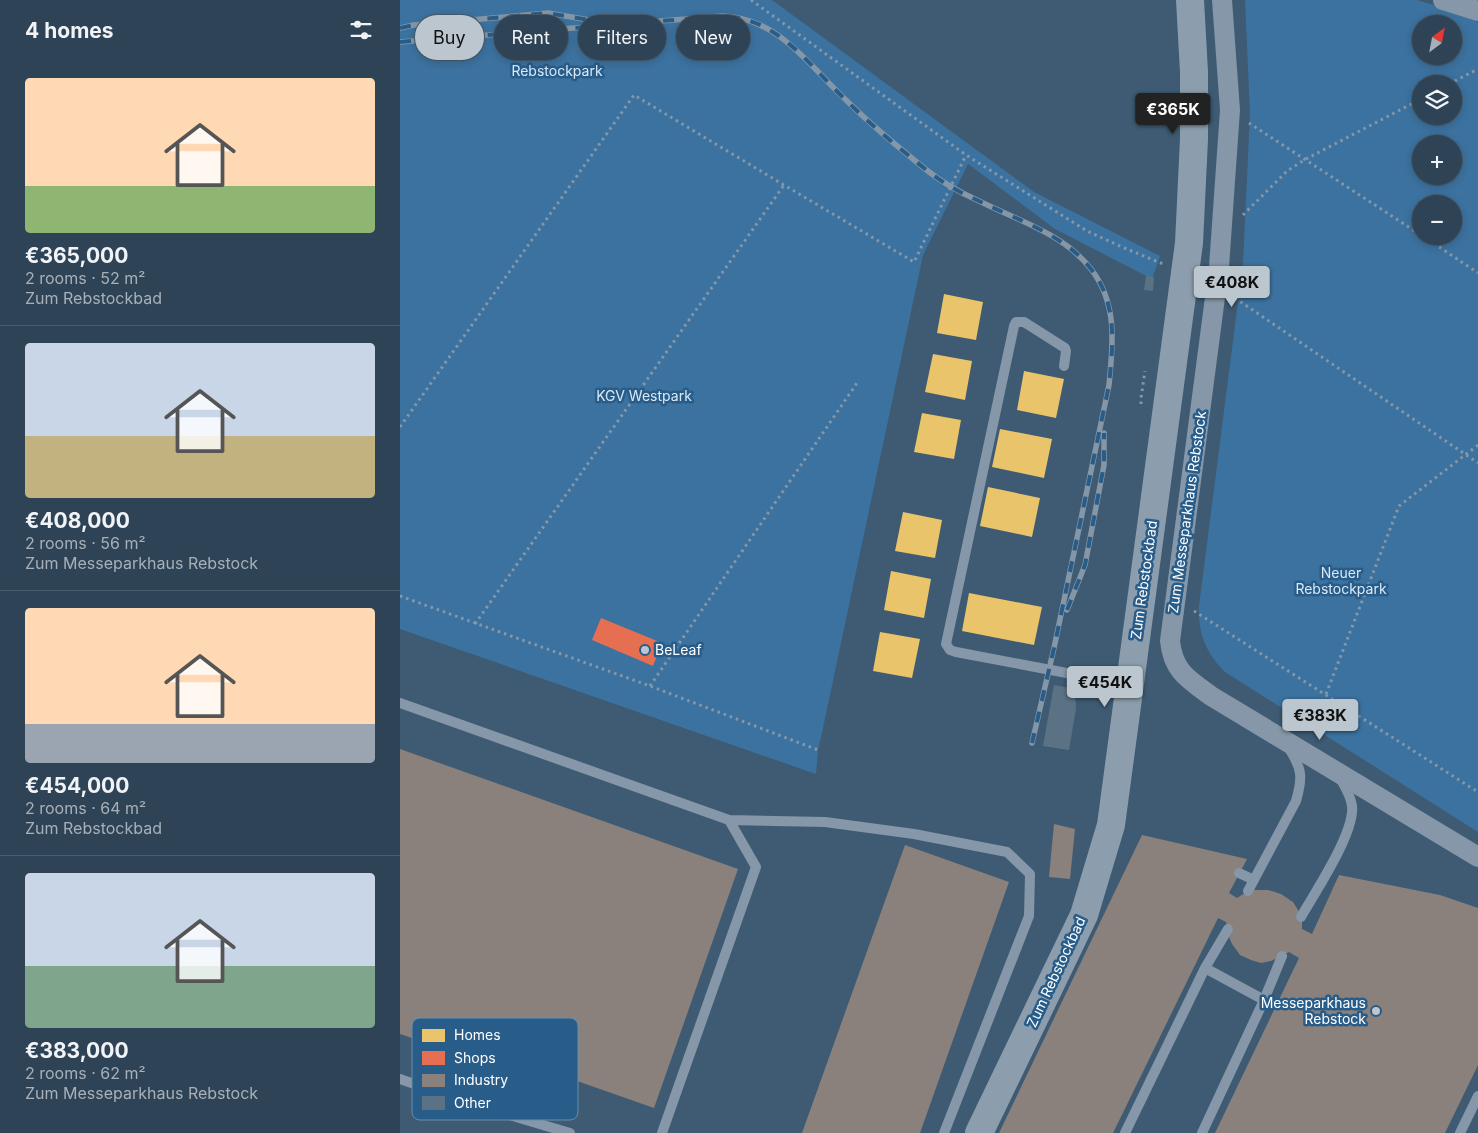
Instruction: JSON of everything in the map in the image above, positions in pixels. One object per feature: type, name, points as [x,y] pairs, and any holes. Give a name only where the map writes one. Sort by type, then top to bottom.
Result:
[{"type":"main road","name":"Zum Rebstockbad","points":[[979,1133],[1084,915],[1101,862],[1110,825],[1189,243],[1194,139],[1194,72],[1190,0]]},
{"type":"street","name":"Zum Messeparkhaus Rebstock","points":[[1222,0],[1230,110],[1217,291],[1170,641],[1171,654],[1176,666],[1183,674],[1211,696],[1478,857]]},
{"type":"street","points":[[1443,0],[1478,11]]},
{"type":"lane","points":[[1064,366],[1065,348],[1024,322],[1016,322],[946,644],[950,650],[956,652],[1072,674]]},
{"type":"lane","points":[[400,703],[729,820],[825,822],[914,834],[1007,852],[1030,874],[1029,916],[944,1133]]},
{"type":"lane","points":[[1248,891],[1296,801],[1301,786],[1301,771],[1297,760],[1284,740]]},
{"type":"lane","points":[[1301,917],[1327,871],[1352,820],[1352,806],[1349,794],[1337,772]]},
{"type":"lane","points":[[662,1133],[756,867],[729,820]]},
{"type":"lane","points":[[1239,873],[1254,880]]},
{"type":"lane","points":[[1125,1133],[1205,968],[1228,929]]},
{"type":"lane","points":[[1202,1133],[1264,1000],[1282,956]]},
{"type":"lane","points":[[1205,968],[1264,1000]]},
{"type":"lane","points":[[400,1079],[412,1083]]},
{"type":"lane","points":[[1460,1133],[1478,1096]]},
{"type":"lane","points":[[526,1120],[570,1133]]},
{"type":"path","points":[[751,0],[966,155],[1087,231],[1164,264]]},
{"type":"path","points":[[1462,78],[1478,69]]},
{"type":"path","points":[[400,427],[634,95],[914,262],[966,155]]},
{"type":"path","points":[[1239,219],[1287,171],[1306,159],[1412,104]]},
{"type":"path","points":[[1230,110],[1412,229]]},
{"type":"path","points":[[475,624],[784,185]]},
{"type":"path","points":[[1436,245],[1478,272]]},
{"type":"path","points":[[1233,297],[1478,463]]},
{"type":"path","points":[[1142,407],[1140,398],[1145,369]]},
{"type":"path","points":[[650,686],[858,380]]},
{"type":"path","points":[[1326,694],[1399,506],[1478,445]]},
{"type":"path","points":[[400,596],[650,686],[818,750]]},
{"type":"path","points":[[1193,611],[1478,792]]},
{"type":"green space","name":"KGV Westpark","points":[[400,0],[772,0],[1034,192],[1160,256],[1152,279],[1055,229],[968,164],[923,255],[818,750],[816,774],[400,629]]},
{"type":"green space","name":"Neuer Rebstockpark","points":[[1245,0],[1417,0],[1472,17],[1478,23],[1478,832],[1225,672],[1213,658],[1204,642],[1200,625],[1199,606],[1243,263],[1250,114]]},
{"type":"building: Homes","points":[[944,294],[983,302],[976,340],[937,333]]},
{"type":"building: Homes","points":[[933,354],[972,361],[965,400],[925,392]]},
{"type":"building: Homes","points":[[1024,371],[1064,379],[1056,418],[1017,410]]},
{"type":"building: Homes","points":[[922,413],[961,420],[954,459],[914,452]]},
{"type":"building: Homes","points":[[1000,429],[1052,439],[1044,478],[992,467]]},
{"type":"building: Homes","points":[[988,487],[1040,498],[1032,537],[980,526]]},
{"type":"building: Homes","points":[[903,512],[942,520],[935,558],[895,551]]},
{"type":"building: Homes","points":[[891,571],[931,579],[924,618],[884,610]]},
{"type":"building: Homes","points":[[969,593],[1042,607],[1034,645],[962,631]]},
{"type":"building: Homes","points":[[880,632],[920,639],[912,678],[873,671]]},
{"type":"building: Shops","points":[[601,618],[662,643],[653,666],[592,640]]},
{"type":"building: Industry","points":[[400,749],[738,869],[654,1108],[578,1081],[578,1018],[412,1018],[412,1038],[400,1034]]},
{"type":"building: Industry","points":[[1054,824],[1075,829],[1070,879],[1049,877]]},
{"type":"building: Industry","points":[[1142,835],[1247,859],[1229,893],[1237,898],[1248,891],[1255,890],[1268,890],[1281,894],[1293,902],[1298,910],[1302,918],[1302,929],[1312,934],[1339,875],[1440,895],[1478,908],[1478,1065],[1445,1133],[1215,1133],[1299,958],[1289,952],[1271,961],[1261,963],[1240,955],[1229,937],[1226,922],[1218,918],[1113,1133],[999,1133]]},
{"type":"building: Industry","points":[[905,845],[1009,882],[920,1133],[802,1133]]},
{"type":"building: Other","points":[[1146,276],[1154,277],[1153,291],[1144,290]]},
{"type":"building: Other","points":[[1054,685],[1075,689],[1076,709],[1069,750],[1043,746]]},
{"type":"railway","points":[[400,28],[414,25],[548,13],[578,18]]},
{"type":"railway","points":[[400,42],[723,16],[743,19],[761,25],[792,46],[866,119],[937,178],[964,194],[1054,237],[1080,257],[1091,269],[1100,282],[1110,310],[1112,354],[1109,385],[1054,648],[1032,743]]},
{"type":"railway","points":[[1067,610],[1085,565],[1104,465],[1104,433]]},
{"type":"place","name":"BeLeaf","points":[[645,650]]},
{"type":"place","name":"Messeparkhaus Rebstock","points":[[1376,1011]]},
{"type":"park label","name":"Rebstockpark","points":[[557,71]]}]
